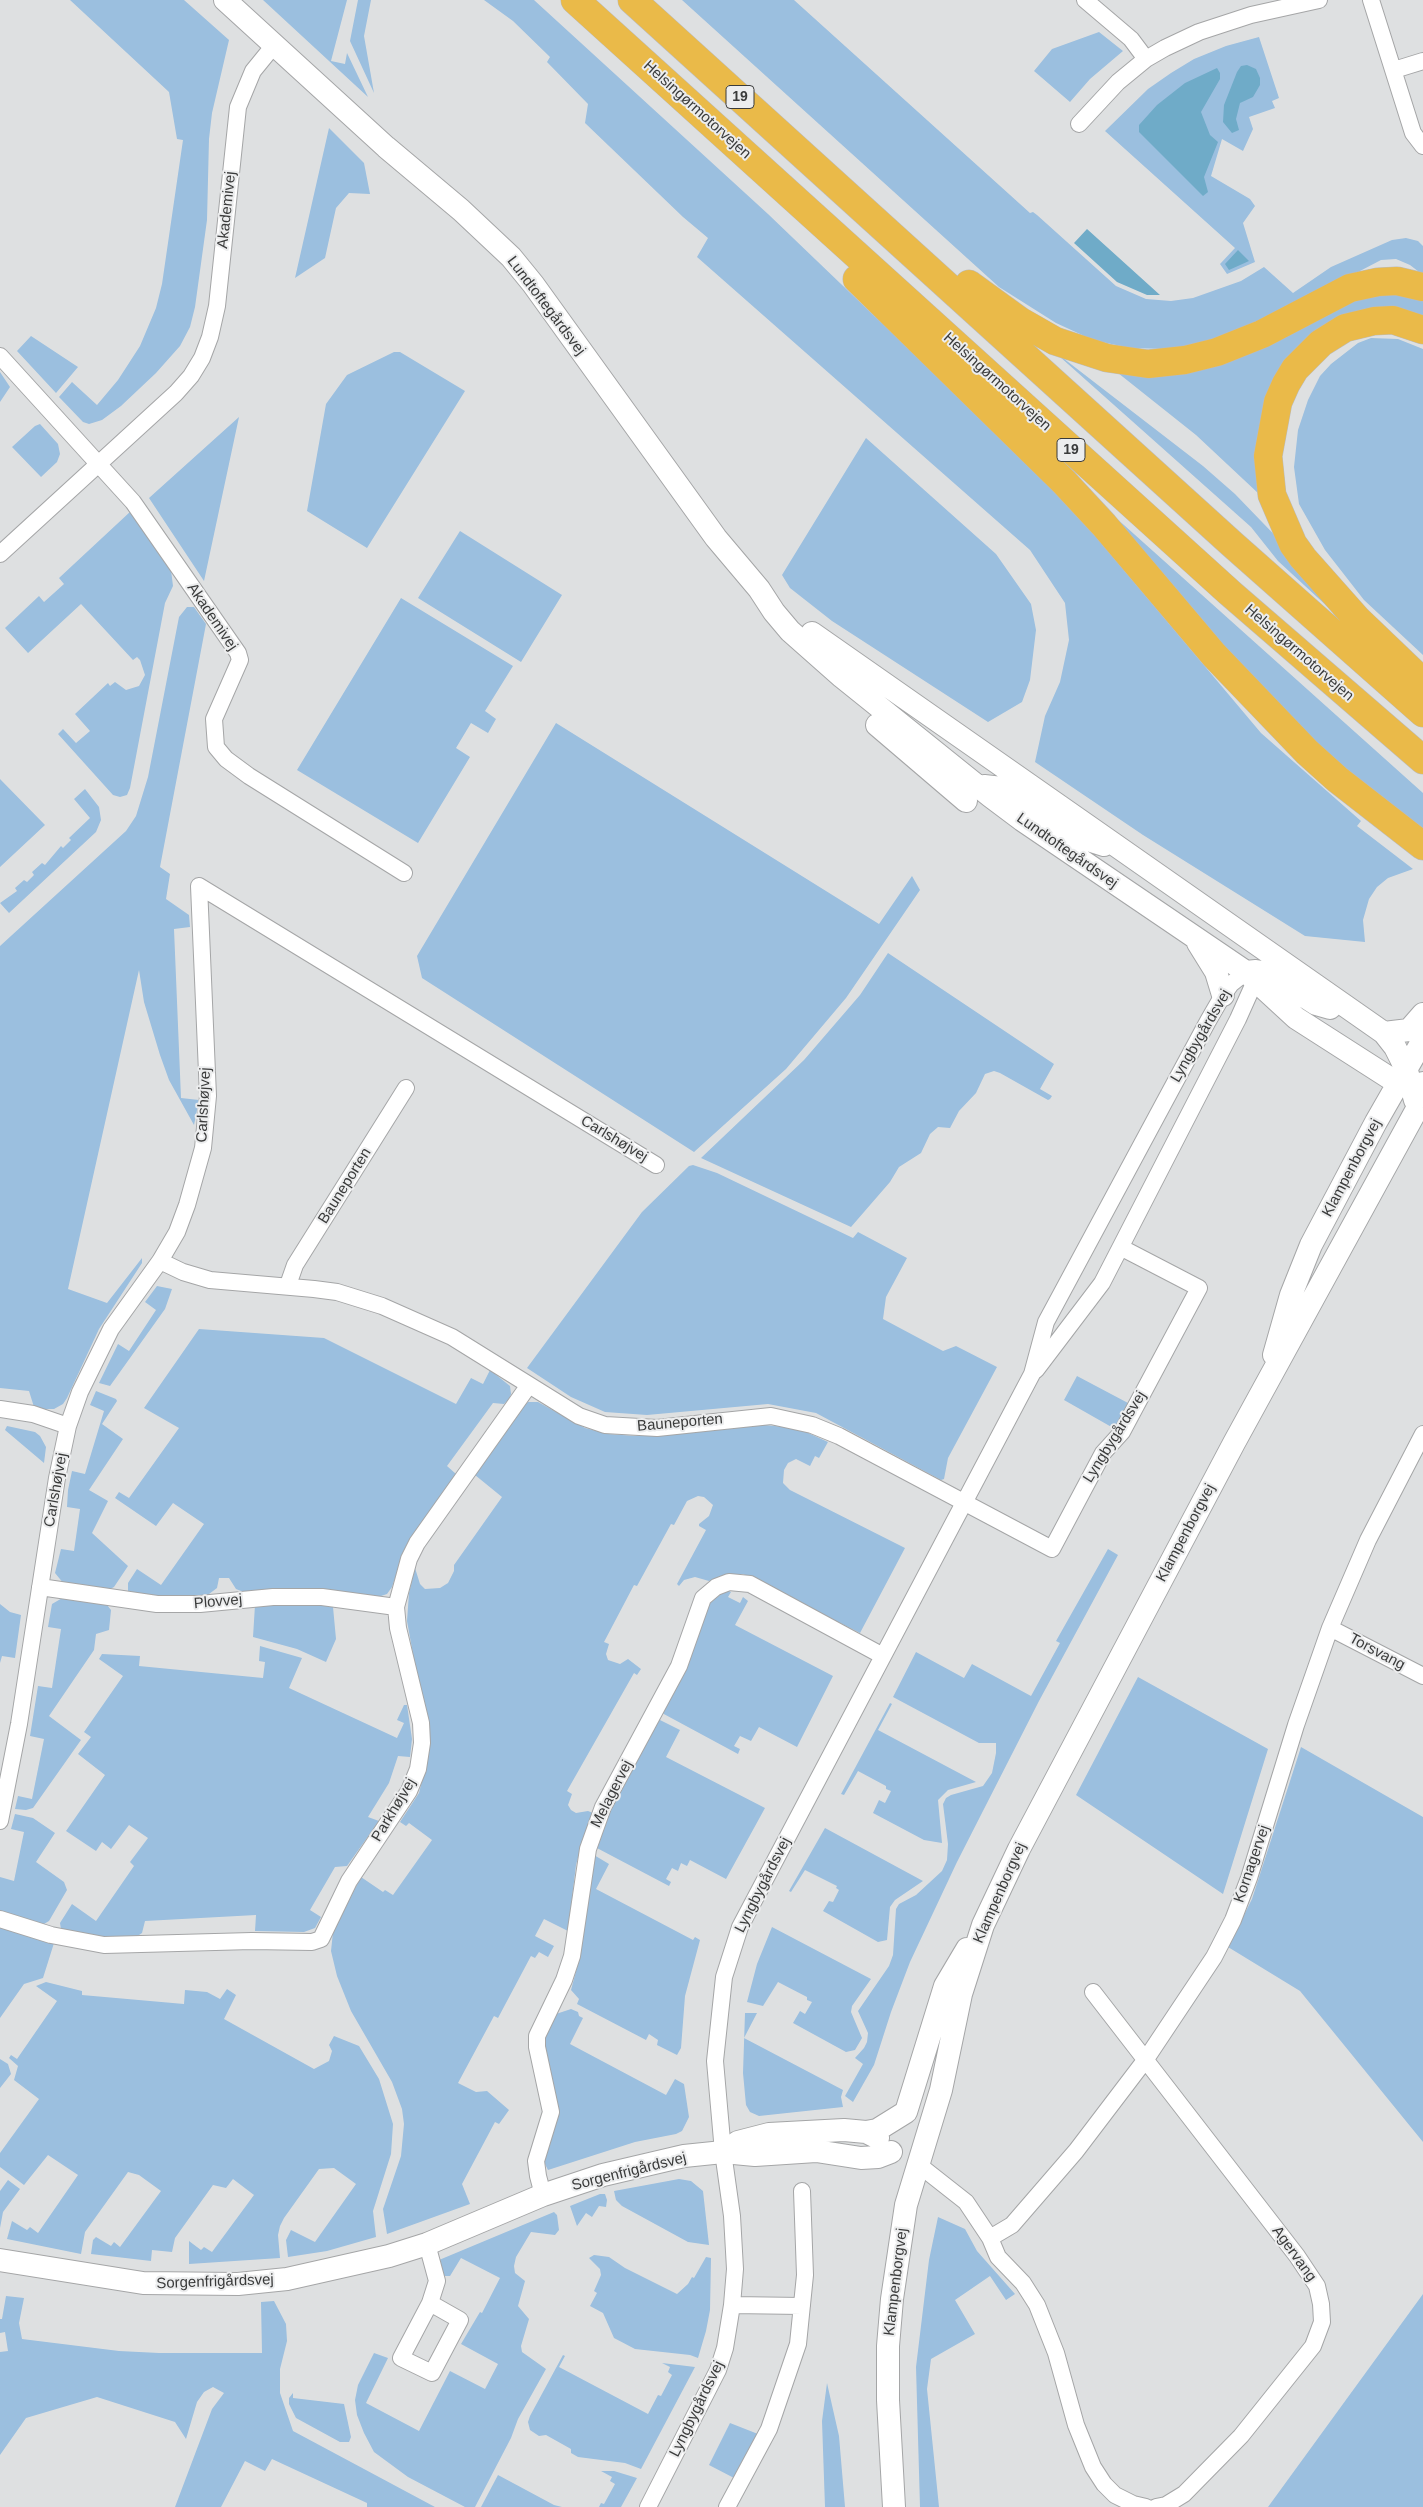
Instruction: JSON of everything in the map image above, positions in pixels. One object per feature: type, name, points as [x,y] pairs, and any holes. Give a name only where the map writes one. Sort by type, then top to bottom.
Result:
[{"type":"highway","name":"Helsingørmotorvejen","points":[[575,0],[1230,593],[1423,760]]},
{"type":"highway","name":"19","points":[[632,0],[1232,544],[1423,714]]},
{"type":"highway","points":[[724,135],[776,198],[1064,482],[1104,525],[1214,655],[1277,722],[1337,779],[1423,846]]},
{"type":"highway","points":[[847,194],[1020,321],[1055,341],[1106,358],[1148,364],[1185,360],[1217,352],[1262,334],[1350,288],[1378,282],[1397,281],[1423,287]]},
{"type":"highway","points":[[1423,330],[1392,320],[1374,321],[1345,328],[1321,342],[1294,369],[1286,384],[1276,411],[1268,456],[1272,494],[1293,544],[1358,620],[1423,682]]},
{"type":"street","name":"Lundtoftegårdsvej","points":[[225,0],[386,147],[461,210],[511,257],[533,284],[716,538],[759,589],[774,612],[790,631],[972,794],[1022,820],[1252,975],[1296,1018],[1413,1089]]},
{"type":"street","points":[[1085,0],[1131,39],[1146,59]]},
{"type":"street","points":[[1079,124],[1118,82],[1146,59],[1199,32],[1267,6],[1319,0]]},
{"type":"street","points":[[1371,0],[1414,133],[1423,146]]},
{"type":"street","name":"Akademivej","points":[[0,554],[176,393],[191,376],[202,358],[210,337],[217,306],[238,108],[253,71],[275,44]]},
{"type":"street","points":[[1394,70],[1423,61]]},
{"type":"street","points":[[0,356],[100,463]]},
{"type":"street","name":"Akademivej","points":[[100,463],[133,502],[238,653],[240,660],[214,719],[216,747],[226,759],[249,776],[404,873]]},
{"type":"street","name":"Lundtoftegårdsvej","points":[[759,589],[826,644],[961,735],[1384,1033],[1395,1047],[1413,1089]]},
{"type":"street","points":[[972,794],[992,785],[1002,788],[1076,836],[1128,854]]},
{"type":"street","name":"Carlshøjvej","points":[[0,1820],[17,1733],[56,1478],[68,1426],[80,1392],[112,1329],[160,1261],[177,1232],[187,1205],[203,1148],[208,1096],[200,886],[656,1165]]},
{"type":"street","points":[[1195,938],[1216,972],[1223,995]]},
{"type":"street","points":[[1253,940],[1256,956],[1252,975],[1268,973],[1325,1008],[1356,1012]]},
{"type":"street","name":"Lyngbygårdsvej","points":[[1032,1374],[1046,1322],[1223,995],[1231,984],[1252,975]]},
{"type":"street","name":"Lyngbygårdsvej","points":[[648,2507],[718,2370],[725,2348],[732,2305],[735,2269],[734,2241],[722,2152],[715,2061],[723,1986],[734,1943],[765,1878],[1032,1374],[1102,1283],[1122,1248],[1238,1019],[1252,975]]},
{"type":"street","points":[[1384,1033],[1409,1030],[1423,1014]]},
{"type":"street","name":"Klampenborgvej","points":[[894,2507],[888,2400],[888,2346],[892,2299],[906,2205],[941,2090],[961,1994],[983,1925],[1019,1849],[1265,1387],[1413,1089],[1423,1040]]},
{"type":"street","name":"Bauneporten","points":[[288,1285],[295,1265],[406,1088]]},
{"type":"street","name":"Klampenborgvej","points":[[1265,1387],[1291,1295],[1311,1245],[1413,1089]]},
{"type":"street","name":"Lyngbygårdsvej","points":[[964,1503],[1052,1549],[1103,1453],[1122,1432],[1199,1288],[1122,1248]]},
{"type":"street","name":"Bauneporten","points":[[160,1261],[183,1272],[210,1280],[288,1285],[337,1292],[382,1306],[452,1337],[579,1416],[620,1427],[657,1428],[756,1416],[800,1421],[840,1436],[964,1503]]},
{"type":"street","name":"Parkhøjvej","points":[[0,1918],[51,1935],[104,1945],[244,1941],[312,1942],[321,1939],[350,1881],[409,1791],[418,1769],[422,1744],[421,1723],[398,1628],[396,1607],[404,1576],[417,1543],[529,1384]]},
{"type":"street","points":[[0,1410],[32,1414],[68,1426]]},
{"type":"street","name":"Kornagervej","points":[[990,2238],[1012,2225],[1076,2151],[1146,2059],[1214,1957],[1233,1920],[1249,1878],[1296,1725],[1330,1628],[1368,1540],[1423,1434]]},
{"type":"street","name":"Melagervej","points":[[543,2195],[536,2161],[551,2112],[537,2047],[538,2036],[564,1980],[572,1956],[582,1877],[594,1828],[679,1666],[703,1598],[716,1587],[729,1582],[750,1584],[883,1656]]},
{"type":"street","name":"Plovvej","points":[[40,1587],[157,1604],[200,1604],[273,1597],[306,1597],[358,1600],[396,1607]]},
{"type":"street","name":"Torsvang","points":[[1330,1628],[1423,1676]]},
{"type":"street","points":[[866,2132],[877,2130],[906,2112],[945,1986],[957,1963],[983,1925]]},
{"type":"street","name":"Agervang","points":[[1093,1992],[1297,2256],[1317,2286],[1322,2304],[1322,2322],[1313,2346],[1241,2436],[1184,2494],[1166,2505],[1156,2507]]},
{"type":"street","name":"Sorgenfrigårdsvej","points":[[722,2152],[738,2142],[769,2134],[823,2130],[866,2132]]},
{"type":"street","points":[[866,2132],[886,2144],[891,2152],[919,2164],[966,2202],[990,2238],[998,2256],[1023,2283],[1037,2305],[1056,2353],[1076,2424],[1093,2467],[1104,2484],[1115,2495],[1132,2504],[1146,2507]]},
{"type":"street","name":"Sorgenfrigårdsvej","points":[[0,2260],[142,2283],[238,2284],[322,2273],[427,2244],[543,2195],[602,2175],[684,2156],[722,2152],[755,2156],[829,2151],[861,2158],[878,2157],[891,2152]]},
{"type":"street","points":[[726,2507],[769,2429],[798,2344],[805,2275],[802,2191]]},
{"type":"street","points":[[427,2244],[437,2281],[430,2303]]},
{"type":"street","points":[[732,2305],[802,2306]]},
{"type":"shaded area","points":[[70,0],[184,0],[229,40],[212,113],[209,139],[207,220],[195,307],[190,327],[180,346],[156,373],[121,406],[102,420],[89,424],[83,422],[59,397],[72,382],[97,405],[118,380],[140,346],[156,308],[162,284],[183,140],[177,139],[169,92]]},
{"type":"shaded area","points":[[263,0],[347,0],[331,61],[345,64],[347,53],[368,97]]},
{"type":"shaded area","points":[[358,0],[371,0],[364,36],[374,93],[350,41]]},
{"type":"shaded area","points":[[484,0],[534,0],[768,214],[1059,493],[1261,733],[1361,821],[1357,826],[1413,869],[1388,878],[1377,887],[1369,899],[1363,920],[1365,942],[1305,936],[1143,835],[1035,762],[1045,716],[1060,682],[1069,640],[1065,603],[1030,550],[697,257],[708,238],[683,217],[585,123],[588,104],[547,62],[550,57],[513,21]]},
{"type":"shaded area","points":[[682,0],[794,0],[1030,213],[1033,212],[1037,215],[1116,286],[1146,299],[1171,301],[1193,298],[1241,281],[1264,267],[1293,293],[1331,267],[1392,240],[1406,238],[1418,241],[1423,246],[1423,275],[1410,265],[1396,259],[1381,260],[1297,304],[1214,341],[1168,349],[1130,348],[1093,340],[1056,323],[999,287]]},
{"type":"shaded area","points":[[1099,32],[1123,51],[1090,79],[1070,102],[1034,71],[1052,49]]},
{"type":"shaded area","points":[[1259,37],[1279,98],[1272,101],[1275,108],[1249,117],[1253,129],[1243,151],[1222,139],[1211,176],[1250,199],[1255,206],[1243,223],[1255,262],[1227,274],[1220,264],[1235,248],[1105,131],[1148,89],[1171,73],[1194,59],[1226,46]]},
{"type":"shaded area","points":[[1247,65],[1256,69],[1260,78],[1260,85],[1253,97],[1240,103],[1236,119],[1239,130],[1232,133],[1223,122],[1224,105],[1237,72],[1241,66]]},
{"type":"shaded area","points":[[1217,68],[1220,73],[1220,79],[1201,112],[1210,135],[1218,142],[1204,177],[1208,192],[1203,196],[1139,132],[1139,125],[1157,105],[1185,83]]},
{"type":"shaded area","points":[[329,128],[364,163],[370,194],[349,193],[336,208],[325,258],[295,278]]},
{"type":"shaded area","points":[[1087,229],[1160,295],[1147,295],[1117,282],[1074,243]]},
{"type":"shaded area","points":[[1238,250],[1249,261],[1229,270],[1225,264]]},
{"type":"shaded area","points":[[1397,292],[1423,300],[1423,321],[1306,345],[1259,494],[1196,435],[1113,369],[1352,298]]},
{"type":"shaded area","points":[[31,336],[78,367],[56,393],[17,351]]},
{"type":"shaded area","points":[[1371,338],[1398,339],[1423,349],[1423,655],[1364,600],[1325,550],[1299,504],[1294,467],[1298,430],[1308,400],[1320,376],[1331,364],[1358,343]]},
{"type":"shaded area","points":[[1050,348],[1203,466],[1235,494],[1290,551],[1356,633],[1278,561],[1251,527]]},
{"type":"shaded area","points":[[394,352],[400,352],[465,391],[367,548],[307,511],[326,404],[347,375]]},
{"type":"shaded area","points":[[0,372],[10,387],[0,402]]},
{"type":"shaded area","points":[[239,417],[204,581],[149,498]]},
{"type":"shaded area","points":[[40,424],[58,444],[60,454],[57,462],[41,477],[12,447],[35,426]]},
{"type":"shaded area","points":[[866,438],[996,554],[1031,604],[1036,630],[1030,680],[1022,702],[988,722],[832,621],[790,588],[782,575]]},
{"type":"shaded area","points":[[1086,491],[1423,793],[1423,831],[1364,785],[1261,693]]},
{"type":"shaded area","points":[[131,511],[171,570],[173,586],[165,603],[130,788],[127,795],[120,797],[113,795],[58,734],[63,729],[76,743],[90,731],[75,714],[108,683],[110,686],[115,682],[126,690],[139,686],[145,675],[140,660],[137,657],[133,660],[81,604],[28,653],[5,628],[39,596],[44,602],[64,584],[59,578]]},
{"type":"shaded area","points":[[460,531],[562,595],[521,662],[418,598]]},
{"type":"shaded area","points":[[401,598],[513,666],[485,711],[496,719],[488,733],[471,723],[456,748],[470,757],[418,843],[297,770]]},
{"type":"shaded area","points":[[187,607],[194,607],[206,624],[160,867],[170,874],[166,899],[189,915],[190,927],[174,929],[181,1098],[199,1100],[194,1125],[169,1080],[160,1055],[144,1002],[139,970],[68,1289],[107,1303],[142,1258],[142,1263],[99,1329],[63,1404],[54,1409],[42,1409],[34,1407],[29,1391],[0,1388],[0,946],[126,831],[136,816],[148,777],[179,617]]},
{"type":"shaded area","points":[[556,723],[879,924],[912,876],[920,890],[846,998],[786,1069],[694,1152],[422,978],[417,956]]},
{"type":"shaded area","points":[[0,779],[45,825],[0,867]]},
{"type":"shaded area","points":[[85,789],[99,807],[101,820],[96,832],[9,913],[0,903],[17,891],[15,888],[24,880],[27,882],[34,875],[32,872],[42,863],[45,865],[61,846],[63,848],[71,840],[69,838],[90,818],[74,799]]},
{"type":"shaded area","points":[[888,953],[1054,1064],[1040,1089],[1052,1096],[1050,1099],[1048,1100],[1000,1073],[994,1071],[985,1074],[976,1093],[959,1111],[950,1128],[938,1127],[930,1134],[921,1153],[899,1167],[890,1182],[851,1227],[701,1158],[804,1060],[860,995]]},
{"type":"shaded area","points":[[693,1165],[717,1173],[853,1238],[858,1232],[907,1258],[886,1297],[883,1319],[943,1351],[956,1346],[997,1367],[948,1458],[944,1479],[941,1480],[816,1413],[768,1404],[647,1415],[605,1412],[571,1397],[527,1368],[642,1212],[689,1166]]},
{"type":"shaded area","points":[[157,1286],[172,1289],[165,1309],[110,1386],[99,1383],[118,1344],[129,1351],[156,1310],[145,1302]]},
{"type":"shaded area","points":[[199,1329],[324,1338],[456,1404],[471,1378],[483,1384],[490,1370],[510,1386],[511,1394],[509,1399],[504,1404],[493,1403],[447,1466],[456,1474],[406,1546],[392,1587],[387,1594],[378,1597],[316,1589],[246,1593],[236,1589],[229,1578],[219,1578],[217,1588],[205,1597],[143,1597],[128,1591],[128,1583],[137,1569],[161,1585],[204,1524],[173,1503],[156,1526],[115,1498],[119,1492],[129,1498],[179,1428],[144,1408]]},
{"type":"shaded area","points":[[1077,1376],[1128,1403],[1115,1429],[1064,1400]]},
{"type":"shaded area","points":[[96,1391],[116,1399],[117,1401],[102,1424],[123,1439],[89,1490],[108,1501],[92,1533],[128,1566],[114,1587],[108,1590],[64,1584],[55,1573],[61,1549],[74,1551],[80,1509],[67,1507],[68,1490],[72,1471],[85,1474],[104,1411],[90,1405]]},
{"type":"shaded area","points":[[528,1402],[538,1402],[585,1428],[608,1434],[636,1436],[764,1425],[806,1432],[828,1442],[819,1458],[815,1456],[810,1466],[796,1459],[788,1463],[784,1470],[783,1483],[790,1490],[905,1548],[860,1633],[743,1574],[735,1574],[709,1581],[695,1577],[684,1580],[679,1586],[677,1584],[706,1530],[699,1526],[699,1524],[709,1516],[713,1505],[704,1497],[698,1496],[687,1501],[674,1525],[671,1524],[637,1586],[634,1585],[604,1642],[609,1644],[606,1654],[608,1660],[620,1664],[628,1659],[641,1669],[637,1675],[634,1673],[567,1791],[572,1794],[568,1805],[571,1810],[576,1813],[588,1811],[593,1813],[576,1865],[568,1931],[544,1919],[535,1936],[554,1946],[548,1957],[539,1952],[535,1958],[531,1956],[498,2018],[494,2016],[458,2083],[476,2092],[487,2091],[509,2110],[499,2124],[495,2122],[462,2184],[470,2204],[387,2234],[383,2209],[401,2156],[404,2124],[402,2109],[392,2082],[351,2011],[337,1976],[331,1951],[333,1932],[361,1877],[383,1892],[385,1890],[393,1895],[432,1840],[409,1823],[406,1826],[400,1822],[419,1793],[430,1748],[429,1721],[415,1665],[407,1621],[409,1593],[415,1568],[420,1584],[425,1589],[440,1588],[448,1583],[454,1571],[454,1565],[502,1497],[475,1475],[520,1410]]},
{"type":"shaded area","points":[[7,1426],[35,1432],[40,1436],[46,1447],[44,1463],[5,1430]]},
{"type":"shaded area","points":[[1108,1549],[1118,1555],[1039,1701],[957,1862],[910,1962],[874,2065],[853,2102],[845,2096],[863,2064],[855,2058],[864,2048],[868,2033],[858,2011],[889,1966],[893,1955],[896,1909],[899,1904],[916,1895],[942,1871],[947,1860],[948,1844],[943,1804],[946,1798],[951,1795],[983,1786],[992,1773],[996,1753],[996,1743],[979,1743],[893,1697],[916,1652],[964,1678],[972,1664],[1031,1696],[1060,1643],[1056,1641]]},
{"type":"shaded area","points":[[726,1590],[731,1592],[728,1597],[740,1603],[743,1597],[748,1601],[735,1625],[833,1676],[797,1747],[759,1727],[751,1741],[740,1736],[734,1746],[740,1749],[738,1754],[662,1713],[709,1604]]},
{"type":"shaded area","points":[[64,1597],[107,1605],[111,1610],[109,1630],[96,1634],[94,1650],[49,1716],[81,1740],[33,1808],[26,1810],[15,1809],[18,1796],[32,1799],[44,1739],[30,1736],[38,1686],[52,1688],[61,1629],[48,1627],[52,1604]]},
{"type":"shaded area","points":[[313,1603],[331,1605],[333,1607],[336,1639],[326,1662],[297,1649],[253,1637],[255,1605]]},
{"type":"shaded area","points":[[0,1604],[10,1612],[21,1615],[15,1658],[2,1656],[0,1663]]},
{"type":"shaded area","points":[[260,1646],[302,1658],[289,1688],[397,1738],[404,1723],[397,1720],[404,1705],[407,1705],[412,1739],[410,1757],[398,1756],[389,1783],[368,1817],[379,1821],[347,1866],[335,1867],[310,1910],[321,1917],[315,1928],[304,1932],[255,1931],[256,1915],[145,1921],[142,1933],[136,1937],[126,1939],[83,1936],[61,1929],[60,1923],[72,1904],[96,1921],[134,1866],[130,1862],[148,1838],[129,1825],[111,1849],[102,1842],[96,1851],[66,1831],[105,1775],[78,1754],[91,1737],[84,1732],[123,1676],[99,1659],[102,1654],[140,1656],[139,1666],[263,1678],[265,1662],[259,1661]]},
{"type":"shaded area","points":[[1138,1677],[1268,1749],[1223,1894],[1076,1795]]},
{"type":"shaded area","points":[[890,1703],[892,1704],[878,1730],[976,1782],[948,1790],[938,1800],[942,1843],[924,1840],[873,1813],[879,1800],[885,1803],[891,1791],[886,1789],[886,1786],[858,1771],[844,1795],[841,1794]]},
{"type":"shaded area","points":[[658,1719],[680,1730],[666,1757],[765,1808],[726,1879],[690,1860],[687,1866],[681,1863],[678,1871],[672,1868],[666,1879],[671,1882],[669,1886],[595,1847],[607,1816]]},
{"type":"shaded area","points":[[1301,1747],[1423,1817],[1423,2142],[1300,1991],[1228,1947],[1252,1899]]},
{"type":"shaded area","points":[[15,1814],[33,1818],[55,1833],[36,1862],[64,1882],[67,1890],[49,1921],[44,1924],[0,1911],[0,1877],[14,1881],[24,1832],[11,1829]]},
{"type":"shaded area","points":[[825,1828],[923,1881],[895,1900],[890,1907],[887,1940],[878,1942],[823,1911],[829,1901],[833,1902],[839,1890],[836,1888],[837,1886],[805,1870],[791,1892],[789,1891]]},
{"type":"shaded area","points":[[594,1855],[609,1864],[596,1889],[693,1940],[695,1937],[700,1940],[685,1996],[681,2048],[677,2055],[657,2045],[658,2040],[649,2034],[646,2040],[577,2004],[579,1999],[571,1990],[579,1960]]},
{"type":"shaded area","points":[[0,1926],[54,1943],[43,1978],[24,1984],[0,2018]]},
{"type":"shaded area","points":[[772,1927],[871,1979],[852,2006],[851,2012],[862,2038],[855,2050],[846,2052],[793,2023],[800,2011],[805,2014],[812,2002],[807,2000],[807,1997],[778,1982],[763,2006],[747,2002],[757,1964]]},
{"type":"shaded area","points":[[46,1982],[82,1991],[82,1995],[184,2004],[185,1990],[207,1992],[220,1999],[227,1989],[236,1995],[224,2019],[314,2069],[329,2061],[332,2051],[329,2045],[334,2036],[359,2046],[379,2079],[393,2124],[391,2154],[373,2211],[376,2237],[327,2251],[288,2257],[286,2240],[291,2230],[315,2242],[356,2184],[334,2168],[319,2169],[284,2218],[278,2235],[280,2258],[189,2264],[189,2241],[201,2250],[204,2247],[212,2252],[254,2195],[233,2179],[226,2188],[213,2185],[175,2238],[172,2252],[152,2250],[151,2261],[91,2254],[93,2240],[96,2237],[111,2246],[114,2242],[120,2247],[161,2191],[139,2175],[128,2172],[85,2232],[81,2254],[7,2239],[12,2221],[27,2230],[30,2227],[38,2233],[78,2175],[48,2155],[24,2185],[0,2167],[0,2153],[39,2099],[14,2080],[18,2066],[9,2058],[11,2055],[17,2059],[57,2001],[36,1986]]},
{"type":"shaded area","points":[[571,2009],[578,2012],[579,2016],[583,2018],[570,2044],[666,2095],[675,2079],[684,2084],[689,2117],[682,2131],[676,2134],[635,2142],[548,2170],[543,2160],[544,2037],[556,2014]]},
{"type":"shaded area","points":[[745,2013],[757,2013],[744,2038]]},
{"type":"shaded area","points":[[744,2038],[843,2090],[841,2097],[843,2107],[759,2116],[750,2112],[746,2105],[743,2073]]},
{"type":"shaded area","points":[[0,2059],[8,2064],[11,2074],[0,2088]]},
{"type":"shaded area","points":[[679,2179],[691,2181],[703,2191],[709,2245],[688,2242],[622,2206],[616,2200],[614,2191]]},
{"type":"shaded area","points":[[8,2180],[20,2189],[3,2212],[0,2228],[0,2191]]},
{"type":"shaded area","points":[[600,2194],[605,2194],[607,2200],[606,2207],[599,2206],[592,2217],[586,2213],[577,2226],[570,2206]]},
{"type":"shaded area","points":[[554,2212],[557,2215],[559,2230],[555,2235],[531,2232],[516,2257],[514,2266],[515,2273],[525,2281],[518,2306],[529,2319],[521,2346],[522,2352],[546,2369],[518,2419],[511,2438],[475,2507],[465,2507],[408,2477],[374,2452],[357,2415],[355,2400],[358,2385],[374,2353],[388,2358],[366,2403],[419,2431],[450,2371],[485,2389],[498,2364],[461,2344],[480,2312],[482,2313],[500,2278],[461,2258],[450,2276],[444,2276],[439,2260]]},
{"type":"shaded area","points":[[938,2217],[965,2229],[977,2251],[1015,2294],[1006,2300],[990,2276],[955,2300],[975,2334],[931,2359],[927,2389],[939,2507],[920,2507],[916,2367],[929,2260]]},
{"type":"shaded area","points":[[594,2255],[609,2257],[625,2268],[677,2294],[688,2284],[692,2277],[694,2278],[706,2257],[711,2258],[710,2310],[698,2358],[690,2355],[635,2349],[614,2338],[603,2313],[590,2306],[597,2293],[594,2291],[601,2275],[600,2269],[589,2258]]},
{"type":"shaded area","points":[[1423,2294],[1423,2507],[1268,2507]]},
{"type":"shaded area","points":[[6,2296],[24,2298],[19,2323],[22,2339],[119,2351],[159,2353],[262,2353],[261,2302],[274,2301],[286,2324],[287,2341],[280,2369],[280,2393],[293,2431],[435,2507],[367,2507],[367,2503],[272,2459],[265,2471],[245,2461],[221,2507],[175,2507],[212,2409],[224,2393],[213,2387],[204,2392],[197,2402],[186,2439],[175,2422],[97,2397],[26,2418],[0,2455],[0,2352],[8,2351],[5,2332],[0,2333],[0,2319],[2,2319]]},
{"type":"shaded area","points":[[563,2355],[565,2356],[559,2367],[648,2414],[658,2395],[661,2396],[672,2375],[668,2372],[670,2367],[662,2363],[695,2367],[641,2469],[625,2463],[578,2457],[571,2453],[571,2449],[546,2435],[539,2436],[530,2430],[528,2422],[530,2416]]},
{"type":"shaded area","points":[[827,2383],[839,2436],[845,2507],[825,2507],[822,2421]]},
{"type":"shaded area","points":[[293,2393],[293,2398],[344,2404],[351,2437],[349,2442],[340,2442],[296,2418],[289,2404],[289,2398]]},
{"type":"shaded area","points":[[730,2423],[758,2434],[734,2478],[709,2465]]},
{"type":"shaded area","points":[[601,2471],[614,2471],[637,2478],[621,2507],[599,2507],[601,2503],[604,2504],[615,2484],[610,2481],[612,2477]]},
{"type":"shaded area","points":[[498,2475],[554,2505],[562,2507],[481,2507]]}]
